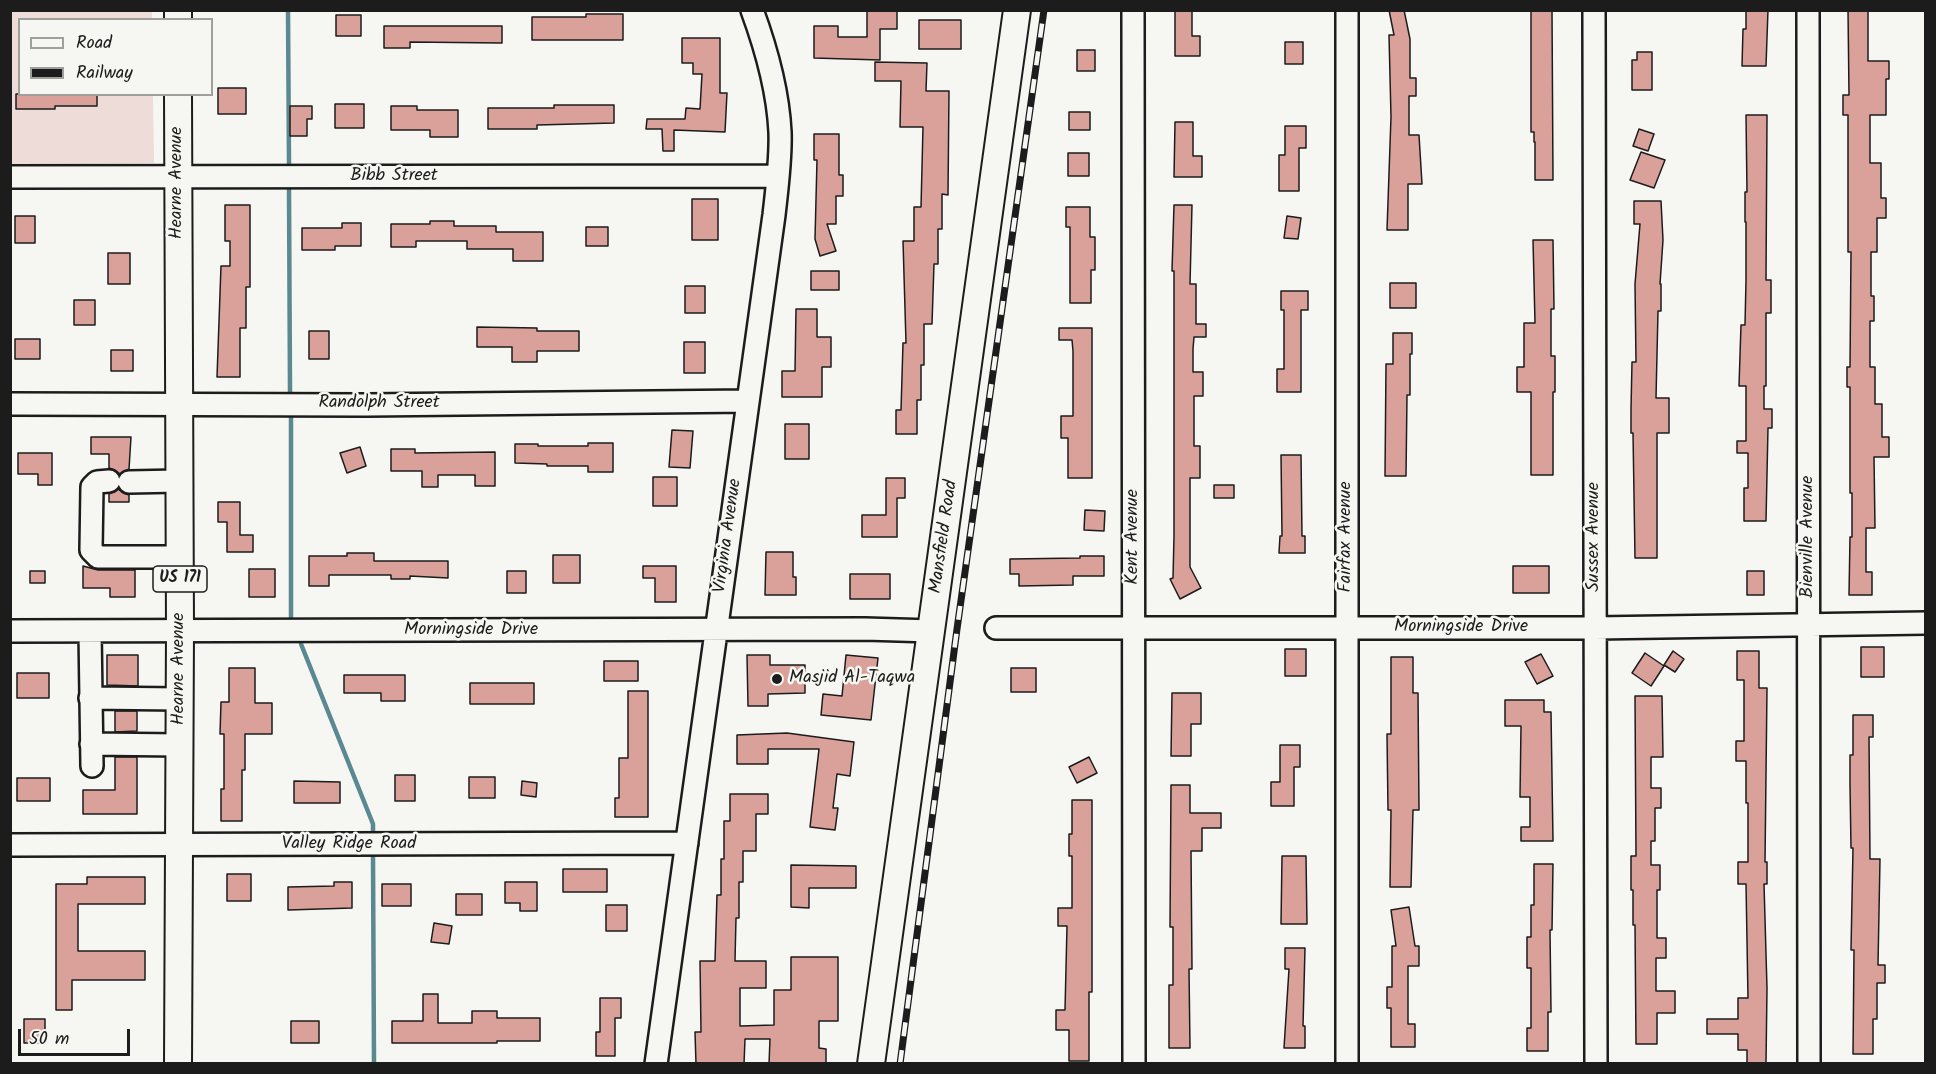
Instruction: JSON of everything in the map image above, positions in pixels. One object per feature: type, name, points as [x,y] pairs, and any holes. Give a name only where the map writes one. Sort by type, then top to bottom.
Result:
[{"type":"main road","name":"Mansfield Road","points":[[871,1064],[1017,10]]},
{"type":"main road","name":"Hearne Avenue","points":[[178,96],[180,631],[178,1064]]},
{"type":"street","name":"Virginia Avenue","points":[[656,1064],[778,176],[780,134],[778,106],[769,65],[752,10]]},
{"type":"street","name":"Kent Avenue","points":[[1133,10],[1134,1064]]},
{"type":"street","name":"Fairfax Avenue","points":[[1347,10],[1347,1064]]},
{"type":"street","name":"Sussex Avenue","points":[[1594,10],[1596,1064]]},
{"type":"street","name":"Bienville Avenue","points":[[1808,10],[1809,1064]]},
{"type":"street","name":"Bibb Street","points":[[10,177],[778,176]]},
{"type":"street","name":"Randolph Street","points":[[10,404],[368,405],[748,401]]},
{"type":"street","points":[[179,482],[97,482],[92,488],[91,550],[98,557],[179,557]]},
{"type":"street","name":"Morningside Drive","points":[[996,628],[1809,626],[1926,623]]},
{"type":"street","name":"Morningside Drive","points":[[10,631],[865,629],[932,631]]},
{"type":"street","points":[[90,631],[92,766]]},
{"type":"street","points":[[90,698],[180,699]]},
{"type":"street","points":[[91,744],[180,744]]},
{"type":"street","name":"Valley Ridge Road","points":[[10,845],[687,843]]},
{"type":"shaded area","points":[[10,11],[152,11],[152,18],[18,18],[18,96],[153,96],[154,163],[11,165]]},
{"type":"building","points":[[867,10],[897,10],[897,29],[880,29],[880,60],[814,58],[814,26],[838,26],[838,37],[867,37]]},
{"type":"building","points":[[1175,10],[1192,10],[1192,36],[1200,36],[1200,56],[1175,56]]},
{"type":"building","points":[[1389,10],[1404,10],[1410,39],[1410,78],[1416,78],[1416,96],[1409,96],[1409,135],[1419,135],[1422,184],[1408,184],[1408,230],[1387,230],[1391,117],[1389,35],[1394,35]]},
{"type":"building","points":[[1531,10],[1552,10],[1553,180],[1535,180],[1535,142],[1534,132],[1531,132]]},
{"type":"building","points":[[1746,10],[1768,10],[1766,66],[1742,66]]},
{"type":"building","points":[[1848,10],[1868,10],[1868,61],[1889,61],[1889,79],[1886,79],[1886,115],[1870,115],[1870,163],[1881,163],[1881,198],[1886,198],[1886,218],[1877,218],[1877,252],[1871,252],[1871,296],[1874,296],[1874,321],[1870,321],[1870,367],[1875,367],[1875,404],[1882,404],[1882,437],[1889,437],[1889,457],[1874,457],[1875,528],[1866,528],[1866,572],[1872,572],[1872,595],[1849,595],[1852,493],[1850,493],[1850,387],[1847,387],[1847,367],[1850,367],[1851,252],[1848,252],[1848,115],[1843,115],[1843,95],[1849,95]]},
{"type":"building","points":[[586,14],[623,14],[623,40],[532,40],[532,17],[586,17]]},
{"type":"building","points":[[336,15],[361,15],[361,36],[336,36]]},
{"type":"building","points":[[919,20],[961,20],[961,49],[919,49]]},
{"type":"building","points":[[384,26],[502,26],[502,43],[410,42],[410,48],[384,48]]},
{"type":"building","points":[[682,38],[720,38],[720,93],[727,93],[725,132],[674,130],[674,151],[663,151],[662,129],[646,129],[647,119],[685,119],[686,108],[700,109],[702,74],[693,74],[693,63],[682,63]]},
{"type":"building","points":[[1285,42],[1303,42],[1303,64],[1285,64]]},
{"type":"building","points":[[1077,50],[1095,50],[1095,71],[1077,71]]},
{"type":"building","points":[[1637,52],[1652,52],[1652,90],[1632,90],[1632,60],[1637,60]]},
{"type":"building","points":[[875,62],[927,63],[926,91],[949,91],[948,195],[942,194],[942,229],[938,229],[938,264],[934,264],[932,324],[924,324],[924,365],[921,365],[921,400],[917,400],[917,434],[896,434],[896,410],[901,410],[903,343],[906,343],[903,241],[914,241],[914,207],[921,207],[923,127],[900,127],[901,81],[875,81]]},
{"type":"building","points":[[218,88],[246,88],[246,114],[218,114]]},
{"type":"building","points":[[16,94],[18,96],[97,96],[97,106],[16,109]]},
{"type":"building","points":[[335,104],[364,104],[364,128],[335,128]]},
{"type":"building","points":[[554,105],[614,105],[614,123],[537,125],[537,129],[488,129],[488,108],[554,108]]},
{"type":"building","points":[[290,106],[312,106],[312,119],[307,119],[307,136],[290,136]]},
{"type":"building","points":[[391,106],[417,106],[417,110],[458,110],[458,137],[430,137],[430,130],[391,130]]},
{"type":"building","points":[[1069,112],[1090,112],[1090,130],[1069,130]]},
{"type":"building","points":[[1746,115],[1767,115],[1766,280],[1771,280],[1771,313],[1766,313],[1764,409],[1772,409],[1772,428],[1768,428],[1766,521],[1744,521],[1744,488],[1748,488],[1748,453],[1737,453],[1737,441],[1746,441],[1746,386],[1739,386],[1741,325],[1745,325]]},
{"type":"building","points":[[1175,122],[1193,122],[1193,156],[1202,156],[1202,177],[1174,177]]},
{"type":"building","points":[[1285,126],[1306,126],[1306,148],[1299,148],[1299,191],[1279,191],[1279,155],[1285,155]]},
{"type":"building","points":[[1639,129],[1654,134],[1648,151],[1633,146]]},
{"type":"building","points":[[814,134],[839,134],[839,175],[843,175],[843,196],[836,196],[836,224],[827,224],[836,251],[820,256],[815,239],[817,160],[814,160]]},
{"type":"building","points":[[1641,152],[1665,160],[1654,188],[1630,180]]},
{"type":"building","points":[[1068,153],[1089,153],[1089,176],[1068,176]]},
{"type":"building","points":[[692,199],[718,199],[718,240],[692,240]]},
{"type":"building","points":[[1634,201],[1661,201],[1663,240],[1661,311],[1658,311],[1656,398],[1669,398],[1669,433],[1657,433],[1657,558],[1635,558],[1631,409],[1632,362],[1636,362],[1635,284],[1640,224],[1634,224]]},
{"type":"building","points":[[225,205],[250,205],[250,287],[246,287],[246,328],[240,328],[240,377],[217,377],[221,266],[230,266],[230,241],[225,241]]},
{"type":"building","points":[[1174,205],[1192,205],[1190,284],[1196,284],[1196,324],[1206,324],[1206,337],[1194,337],[1193,372],[1203,372],[1203,396],[1194,396],[1194,446],[1200,446],[1200,478],[1190,478],[1190,567],[1201,588],[1180,599],[1170,579],[1173,578],[1174,536],[1174,271],[1172,271]]},
{"type":"building","points":[[1066,207],[1090,207],[1090,237],[1095,237],[1095,270],[1091,270],[1091,303],[1070,303],[1070,227],[1066,227]]},
{"type":"building","points":[[15,216],[35,216],[35,243],[15,243]]},
{"type":"building","points":[[1287,216],[1301,218],[1298,239],[1284,238]]},
{"type":"building","points":[[430,221],[454,221],[454,226],[496,226],[496,232],[543,232],[543,261],[513,261],[513,249],[467,249],[467,241],[416,241],[416,247],[391,247],[391,224],[430,224]]},
{"type":"building","points":[[342,223],[361,223],[361,246],[335,246],[335,250],[302,250],[302,228],[342,228]]},
{"type":"building","points":[[586,227],[608,227],[608,246],[586,246]]},
{"type":"building","points":[[1533,240],[1553,240],[1554,309],[1551,309],[1551,356],[1555,356],[1555,392],[1553,392],[1553,475],[1531,475],[1531,392],[1517,392],[1517,367],[1524,367],[1524,323],[1535,323]]},
{"type":"building","points":[[108,253],[130,253],[130,284],[108,284]]},
{"type":"building","points":[[811,271],[839,271],[839,290],[811,290]]},
{"type":"building","points":[[1390,283],[1416,283],[1416,308],[1390,308]]},
{"type":"building","points":[[685,286],[705,286],[705,313],[685,313]]},
{"type":"building","points":[[1281,291],[1308,291],[1308,310],[1301,310],[1301,392],[1277,392],[1277,369],[1284,369],[1284,310],[1281,310]]},
{"type":"building","points":[[74,300],[95,300],[95,325],[74,325]]},
{"type":"building","points":[[796,309],[817,309],[817,337],[831,337],[831,367],[822,367],[822,397],[782,397],[782,371],[795,371]]},
{"type":"building","points":[[477,327],[579,331],[579,351],[537,351],[537,362],[512,362],[512,347],[477,347]]},
{"type":"building","points":[[1059,328],[1092,328],[1092,478],[1068,478],[1068,438],[1061,438],[1061,416],[1073,416],[1073,351],[1072,340],[1059,340]]},
{"type":"building","points":[[309,331],[329,331],[329,359],[309,359]]},
{"type":"building","points":[[1393,333],[1412,333],[1410,395],[1407,395],[1406,476],[1385,476],[1386,364],[1393,364]]},
{"type":"building","points":[[15,339],[40,339],[40,359],[15,359]]},
{"type":"building","points":[[684,342],[705,342],[705,373],[684,373]]},
{"type":"building","points":[[111,350],[133,350],[133,371],[111,371]]},
{"type":"building","points":[[785,424],[809,424],[809,459],[785,459]]},
{"type":"building","points":[[672,430],[693,431],[690,468],[669,467]]},
{"type":"building","points":[[91,437],[131,437],[129,469],[120,474],[109,468],[109,454],[91,454]]},
{"type":"building","points":[[588,443],[613,443],[613,472],[588,472],[588,466],[515,463],[515,444],[588,446]]},
{"type":"building","points":[[360,447],[366,466],[347,473],[340,453]]},
{"type":"building","points":[[391,449],[415,449],[415,453],[495,452],[495,486],[475,486],[475,475],[438,475],[438,487],[422,487],[422,471],[391,471]]},
{"type":"building","points":[[18,453],[52,453],[52,485],[38,485],[38,474],[18,474]]},
{"type":"building","points":[[1281,455],[1301,455],[1302,536],[1305,536],[1305,553],[1279,553],[1280,536],[1282,536]]},
{"type":"building","points":[[653,477],[677,477],[677,506],[653,506]]},
{"type":"building","points":[[886,478],[905,478],[905,498],[897,498],[897,537],[862,537],[862,515],[886,515]]},
{"type":"building","points":[[1214,485],[1234,485],[1234,498],[1214,498]]},
{"type":"building","points":[[118,489],[129,495],[129,502],[109,502],[109,494]]},
{"type":"building","points":[[218,502],[240,502],[240,535],[253,535],[253,552],[227,552],[227,522],[218,522]]},
{"type":"building","points":[[1085,510],[1105,511],[1104,531],[1084,530]]},
{"type":"building","points":[[766,552],[793,552],[796,595],[765,595]]},
{"type":"building","points":[[347,553],[374,553],[374,561],[448,561],[448,578],[410,576],[410,579],[391,579],[391,575],[329,575],[329,586],[309,586],[309,556],[347,556]]},
{"type":"building","points":[[553,555],[580,555],[580,583],[553,583]]},
{"type":"building","points":[[1080,556],[1104,556],[1104,576],[1073,576],[1073,585],[1019,586],[1019,574],[1010,574],[1010,559],[1080,558]]},
{"type":"building","points":[[83,566],[98,570],[135,570],[135,597],[110,597],[110,588],[83,588]]},
{"type":"building","points":[[643,566],[676,566],[676,602],[655,602],[655,578],[643,578]]},
{"type":"building","points":[[1513,566],[1549,566],[1549,593],[1513,593]]},
{"type":"building","points":[[249,569],[275,569],[275,597],[249,597]]},
{"type":"building","points":[[30,571],[45,571],[45,583],[30,583]]},
{"type":"building","points":[[507,571],[526,571],[526,593],[507,593]]},
{"type":"building","points":[[1747,571],[1764,571],[1764,595],[1747,595]]},
{"type":"building","points":[[850,574],[890,574],[890,599],[850,599]]},
{"type":"building","points":[[1861,647],[1884,647],[1884,677],[1861,677]]},
{"type":"building","points":[[1285,649],[1306,649],[1306,676],[1285,676]]},
{"type":"building","points":[[1673,651],[1684,659],[1675,672],[1664,665]]},
{"type":"building","points":[[1737,651],[1759,651],[1759,688],[1767,688],[1765,862],[1767,862],[1767,884],[1764,884],[1767,988],[1766,1064],[1747,1064],[1747,1050],[1738,1050],[1738,1034],[1707,1034],[1707,1019],[1738,1019],[1738,998],[1748,998],[1746,884],[1738,884],[1738,862],[1748,862],[1748,803],[1746,803],[1746,761],[1736,761],[1736,741],[1744,741],[1744,680],[1737,680]]},
{"type":"building","points":[[1645,653],[1664,666],[1651,686],[1632,673]]},
{"type":"building","points":[[1541,654],[1553,676],[1537,684],[1525,662]]},
{"type":"building","points":[[107,655],[138,655],[138,686],[107,685]]},
{"type":"building","name":"Masjid Al-Taqwa","points":[[747,655],[770,655],[770,665],[805,665],[805,693],[768,694],[768,706],[748,706]]},
{"type":"building","points":[[846,655],[878,658],[871,720],[821,715],[823,694],[842,696]]},
{"type":"building","points":[[1391,657],[1413,657],[1413,693],[1418,693],[1419,810],[1413,810],[1411,887],[1390,887],[1391,810],[1388,810],[1387,734],[1391,734]]},
{"type":"building","points":[[604,661],[638,661],[638,681],[604,681]]},
{"type":"building","points":[[229,668],[255,668],[255,703],[272,703],[272,734],[245,734],[242,821],[221,821],[221,789],[224,789],[224,734],[220,734],[221,702],[229,702]]},
{"type":"building","points":[[1011,668],[1036,668],[1036,692],[1011,692]]},
{"type":"building","points":[[17,673],[49,673],[49,698],[17,698]]},
{"type":"building","points":[[344,675],[405,675],[405,701],[381,701],[381,693],[344,693]]},
{"type":"building","points":[[470,683],[534,683],[534,704],[470,704]]},
{"type":"building","points":[[628,691],[648,691],[648,817],[615,817],[615,798],[619,798],[619,758],[628,758]]},
{"type":"building","points":[[1172,693],[1201,693],[1201,724],[1191,724],[1191,756],[1171,756]]},
{"type":"building","points":[[1635,696],[1662,696],[1663,757],[1651,757],[1651,788],[1661,788],[1661,808],[1655,808],[1655,841],[1651,841],[1651,865],[1660,865],[1660,890],[1657,890],[1657,938],[1666,938],[1666,958],[1656,958],[1656,991],[1675,991],[1675,1013],[1657,1013],[1657,1044],[1636,1044],[1635,925],[1633,925],[1633,890],[1631,890],[1631,856],[1636,856]]},
{"type":"building","points":[[1505,700],[1544,700],[1544,712],[1551,712],[1553,841],[1521,841],[1521,827],[1530,827],[1530,797],[1520,797],[1521,726],[1505,726]]},
{"type":"building","points":[[115,711],[137,711],[137,731],[115,732]]},
{"type":"building","points":[[1853,715],[1873,715],[1873,737],[1869,737],[1870,859],[1880,859],[1878,965],[1885,965],[1885,983],[1877,983],[1877,1019],[1873,1019],[1873,1054],[1853,1054],[1854,950],[1851,950],[1853,848],[1851,848],[1850,755],[1853,755]]},
{"type":"building","points":[[787,733],[854,742],[850,776],[837,774],[833,808],[838,808],[835,830],[810,827],[819,749],[768,749],[768,764],[737,764],[737,735]]},
{"type":"building","points":[[1280,745],[1300,745],[1300,767],[1294,767],[1294,806],[1271,806],[1271,782],[1280,782]]},
{"type":"building","points":[[115,757],[137,757],[137,814],[83,814],[83,790],[115,790]]},
{"type":"building","points":[[1089,757],[1097,773],[1077,783],[1069,767]]},
{"type":"building","points":[[395,775],[415,775],[415,801],[395,801]]},
{"type":"building","points":[[469,777],[495,777],[495,798],[469,798]]},
{"type":"building","points":[[17,778],[50,778],[50,801],[17,801]]},
{"type":"building","points":[[294,781],[340,782],[340,803],[294,803]]},
{"type":"building","points":[[522,781],[537,783],[536,797],[521,795]]},
{"type":"building","points":[[1171,785],[1190,785],[1190,813],[1221,813],[1221,828],[1202,828],[1202,851],[1191,851],[1190,1048],[1169,1048],[1169,985],[1173,985],[1173,927],[1170,927]]},
{"type":"building","points":[[730,794],[768,794],[768,814],[756,814],[756,851],[743,851],[743,882],[739,882],[739,918],[736,918],[735,961],[766,961],[766,988],[740,988],[740,1026],[774,1025],[774,990],[791,990],[791,957],[838,957],[838,1021],[819,1021],[819,1048],[826,1049],[826,1064],[769,1064],[770,1039],[745,1039],[744,1064],[696,1064],[695,1032],[701,1032],[700,961],[715,961],[717,895],[721,895],[724,821],[730,821]]},
{"type":"building","points":[[1072,800],[1092,800],[1092,992],[1089,992],[1089,1061],[1069,1061],[1069,1030],[1056,1030],[1056,1010],[1065,1010],[1067,926],[1058,926],[1058,908],[1072,908],[1072,856],[1069,856],[1069,834],[1072,834]]},
{"type":"building","points":[[1282,856],[1306,856],[1307,924],[1281,924]]},
{"type":"building","points":[[1534,864],[1553,864],[1552,930],[1550,930],[1551,1012],[1548,1012],[1548,1051],[1527,1051],[1527,1028],[1531,1028],[1531,968],[1527,968],[1527,937],[1531,937]]},
{"type":"building","points":[[791,865],[856,866],[856,888],[809,888],[809,908],[791,907]]},
{"type":"building","points":[[563,869],[607,869],[607,892],[563,892]]},
{"type":"building","points":[[227,874],[251,874],[251,901],[227,901]]},
{"type":"building","points":[[87,877],[145,877],[145,904],[78,904],[78,951],[145,951],[145,980],[72,980],[72,1010],[56,1010],[56,884],[87,884]]},
{"type":"building","points":[[334,882],[352,882],[352,908],[288,910],[288,887],[334,886]]},
{"type":"building","points":[[505,882],[537,882],[537,911],[520,911],[520,903],[505,903]]},
{"type":"building","points":[[382,884],[411,884],[411,906],[382,906]]},
{"type":"building","points":[[456,894],[482,894],[482,915],[456,915]]},
{"type":"building","points":[[606,905],[627,905],[627,931],[606,931]]},
{"type":"building","points":[[1409,907],[1415,946],[1419,946],[1419,966],[1408,966],[1408,1024],[1415,1024],[1415,1047],[1391,1047],[1391,1008],[1387,1008],[1387,987],[1392,987],[1392,946],[1396,946],[1391,910]]},
{"type":"building","points":[[434,923],[452,926],[449,944],[431,942]]},
{"type":"building","points":[[1285,948],[1305,948],[1303,1026],[1305,1026],[1305,1048],[1284,1048],[1289,969],[1285,969]]},
{"type":"building","points":[[423,994],[438,994],[438,1023],[472,1023],[472,1011],[497,1011],[497,1018],[540,1018],[540,1041],[392,1043],[392,1021],[423,1021]]},
{"type":"building","points":[[600,998],[621,998],[621,1018],[615,1018],[615,1056],[596,1056],[596,1032],[600,1032]]},
{"type":"building","points":[[24,1019],[45,1019],[45,1043],[24,1043]]},
{"type":"building","points":[[291,1021],[319,1021],[319,1043],[291,1043]]},
{"type":"waterway","points":[[288,10],[289,164]]},
{"type":"waterway","points":[[289,189],[290,392]]},
{"type":"waterway","points":[[291,417],[291,619]]},
{"type":"waterway","points":[[301,644],[373,824],[373,832]]},
{"type":"waterway","points":[[373,856],[374,1064]]},
{"type":"railway","points":[[900,1064],[957,629],[1044,10]]},
{"type":"place","name":"Masjid Al-Taqwa","points":[[777,679]]}]
